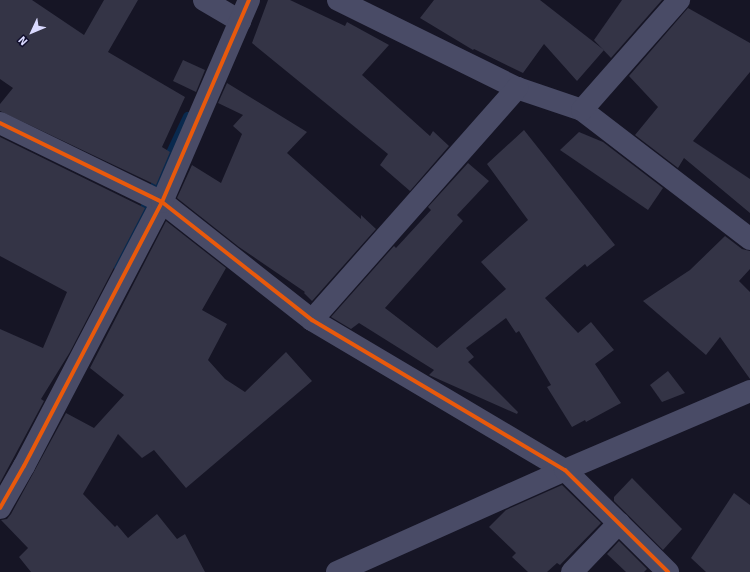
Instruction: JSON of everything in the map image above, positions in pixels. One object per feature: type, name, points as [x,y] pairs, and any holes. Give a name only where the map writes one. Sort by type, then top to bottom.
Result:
[{"type":"street","points":[[204,0],[240,21]]},
{"type":"street","points":[[0,508],[28,460],[162,202],[249,0]]},
{"type":"street","points":[[338,0],[517,88],[582,110],[750,239]]},
{"type":"street","points":[[582,110],[678,0]]},
{"type":"street","points":[[312,320],[517,88]]},
{"type":"street","points":[[0,123],[162,202],[312,320],[565,470],[668,572]]},
{"type":"street","points":[[337,572],[565,470],[750,392]]},
{"type":"street","points":[[572,572],[618,523]]},
{"type":"building","points":[[0,0],[32,0],[84,35],[104,0],[138,0],[108,52],[185,97],[162,147],[170,152],[156,185],[0,111],[0,104],[13,88],[0,79]]},
{"type":"building","points":[[268,0],[290,0],[345,26],[347,22],[389,45],[362,75],[430,136],[433,131],[449,146],[410,191],[380,165],[388,154],[252,43]]},
{"type":"building","points":[[434,0],[540,0],[604,50],[577,81],[544,44],[523,73],[474,49],[473,50],[420,18]]},
{"type":"building","points":[[622,0],[662,0],[611,58],[594,40]]},
{"type":"building","points":[[688,8],[750,43],[750,72],[693,141],[750,179],[750,213],[684,158],[678,168],[635,135],[658,107],[629,76]]},
{"type":"building","points":[[183,60],[205,70],[196,92],[173,81]]},
{"type":"building","points":[[227,83],[307,132],[287,153],[361,219],[361,215],[376,229],[312,301],[304,293],[305,292],[239,247],[177,198],[192,165],[221,183],[242,134],[233,126],[243,115],[218,103]]},
{"type":"building","points":[[524,130],[615,245],[587,267],[585,264],[545,298],[578,333],[591,322],[614,350],[595,364],[621,403],[586,422],[585,420],[572,427],[547,387],[551,385],[519,331],[516,333],[506,318],[466,348],[474,357],[468,362],[518,412],[517,414],[429,375],[434,370],[359,323],[351,329],[331,317],[394,246],[396,248],[431,210],[428,207],[468,163],[489,181],[457,215],[463,221],[385,308],[437,348],[506,289],[481,262],[528,220],[487,164]]},
{"type":"building","points":[[579,132],[603,142],[663,188],[648,210],[560,150]]},
{"type":"building","points":[[0,137],[145,208],[70,352],[41,399],[44,401],[0,483],[0,329],[43,348],[67,292],[0,256]]},
{"type":"building","points":[[166,221],[226,268],[202,310],[227,324],[208,360],[225,379],[245,392],[286,352],[312,381],[186,488],[154,450],[142,458],[118,434],[83,494],[115,527],[117,525],[128,538],[157,514],[177,539],[185,534],[205,572],[31,572],[19,557],[28,548],[1,520],[7,519],[11,514],[66,413],[94,428],[124,395],[90,368]]},
{"type":"building","points":[[725,236],[742,249],[750,251],[750,269],[739,281],[750,292],[750,379],[720,337],[706,355],[643,301],[690,270]]},
{"type":"building","points":[[668,371],[685,393],[662,402],[650,385]]},
{"type":"building","points":[[632,478],[682,529],[663,550],[614,501],[614,497]]},
{"type":"building","points":[[562,485],[601,523],[560,565],[557,563],[547,572],[528,572],[512,557],[516,553],[489,527],[506,510]]},
{"type":"building","points":[[734,493],[750,505],[750,572],[706,572],[691,558]]},
{"type":"building","points":[[619,541],[647,569],[644,572],[626,572],[607,554]]},
{"type":"waterway","points":[[117,265],[187,116]]},
{"type":"cycle path","points":[[0,508],[24,466],[162,202],[249,0]]},
{"type":"cycle path","points":[[0,123],[162,202],[312,320],[565,470],[668,572]]}]
